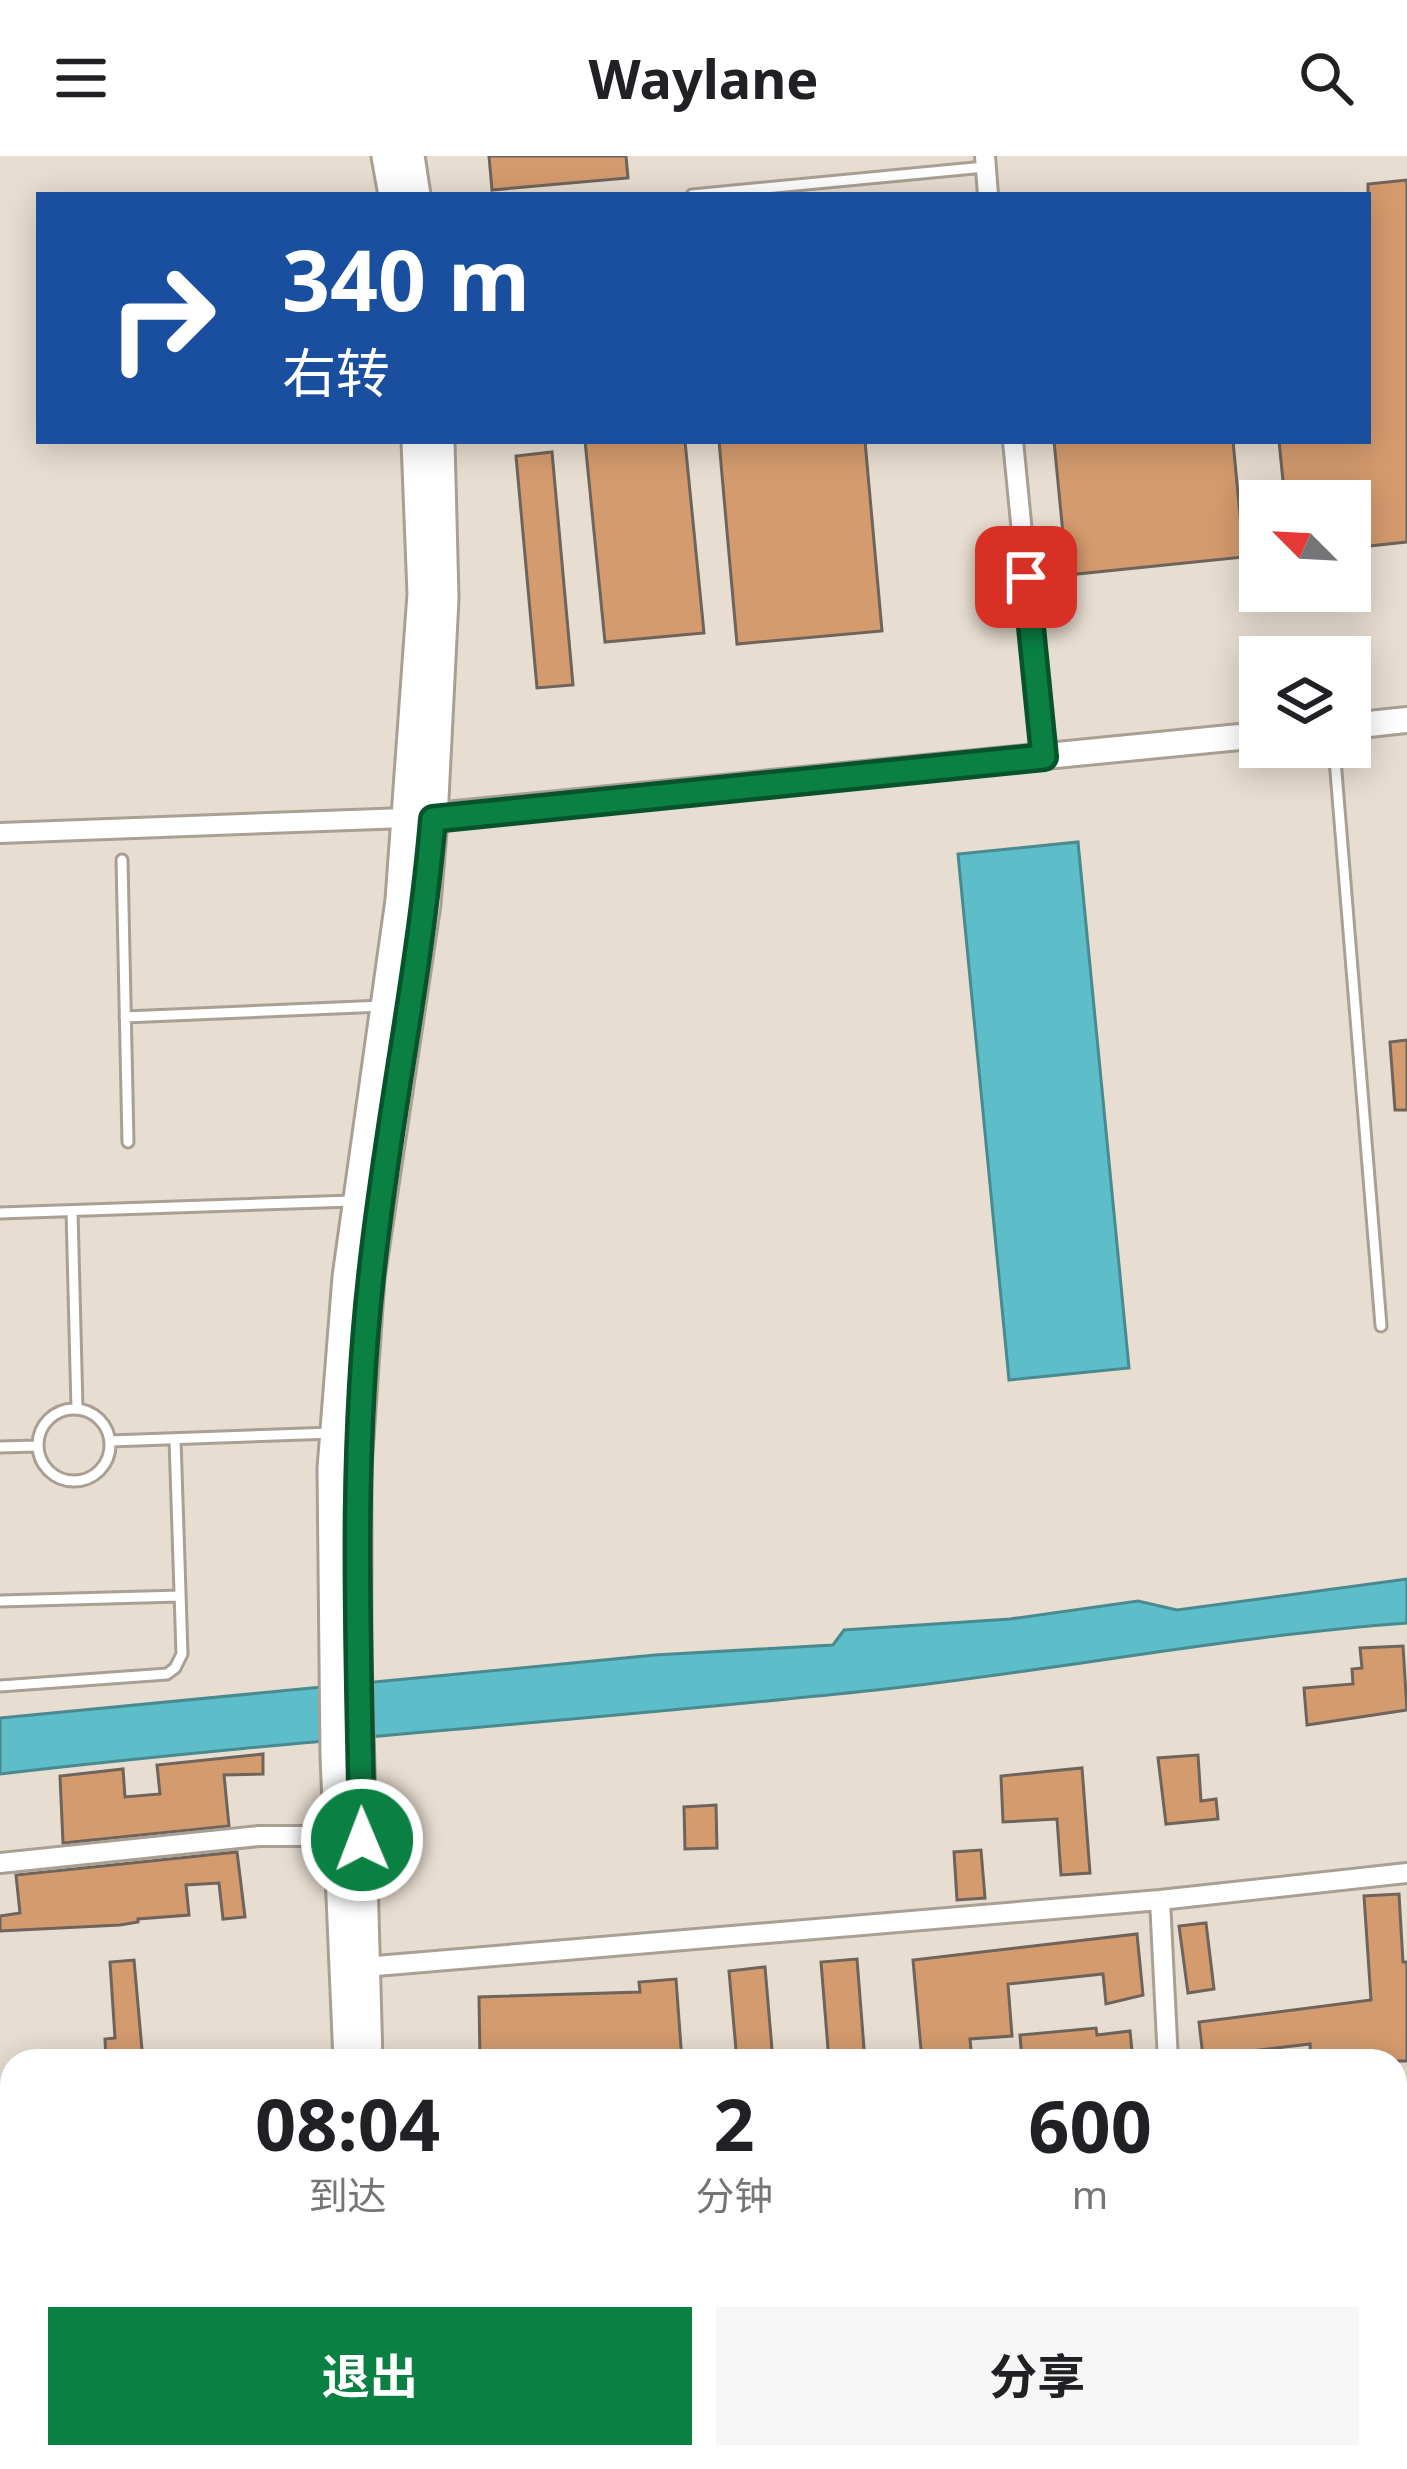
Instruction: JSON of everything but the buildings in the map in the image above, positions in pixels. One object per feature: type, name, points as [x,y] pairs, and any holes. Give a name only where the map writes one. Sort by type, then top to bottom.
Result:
[{"type":"main road","points":[[386,156],[392,192]]},
{"type":"main road","points":[[410,156],[416,192]]},
{"type":"main road","points":[[347,1434],[426,904],[419,819],[422,594],[416,444]]},
{"type":"main road","points":[[367,2049],[345,1655],[347,1276],[400,900],[419,819],[444,598],[440,444]]},
{"type":"main road","points":[[347,2049],[338,1836],[348,1755]]},
{"type":"street","points":[[985,161],[988,192]]},
{"type":"street","points":[[1013,444],[1044,757]]},
{"type":"street","points":[[1371,723],[1407,720]]},
{"type":"street","points":[[0,833],[419,819],[1239,737]]},
{"type":"street","points":[[0,1863],[259,1835],[338,1836]]},
{"type":"street","points":[[364,1967],[1160,1900],[1407,1873]]},
{"type":"street","points":[[1160,1900],[1167,2049]]},
{"type":"lane","points":[[718,192],[985,161]]},
{"type":"lane","points":[[1336,768],[1381,1326]]},
{"type":"lane","points":[[122,860],[128,1142]]},
{"type":"lane","points":[[125,1017],[385,1006]]},
{"type":"lane","points":[[0,1213],[358,1201]]},
{"type":"lane","points":[[72,1211],[77,1409]]},
{"type":"lane","points":[[77,1409],[103,1423],[110,1441],[105,1466],[80,1482],[67,1482],[46,1469],[38,1446],[40,1431],[49,1419],[77,1409]]},
{"type":"lane","points":[[110,1441],[347,1434]]},
{"type":"lane","points":[[0,1686],[166,1674],[176,1668],[182,1654],[175,1438]]},
{"type":"lane","points":[[0,1447],[38,1446]]},
{"type":"lane","points":[[0,1601],[180,1596]]},
{"type":"water","points":[[1078,842],[1129,1368],[1009,1380],[958,854]]},
{"type":"water","points":[[1407,1579],[1407,1623],[1274,1636],[876,1690],[0,1774],[0,1718],[655,1655],[833,1645],[844,1630],[1010,1619],[1138,1601],[1177,1610]]},
{"type":"route","points":[[362,1840],[357,1467],[370,1278],[426,904],[433,819],[1044,757],[1026,577]]}]
